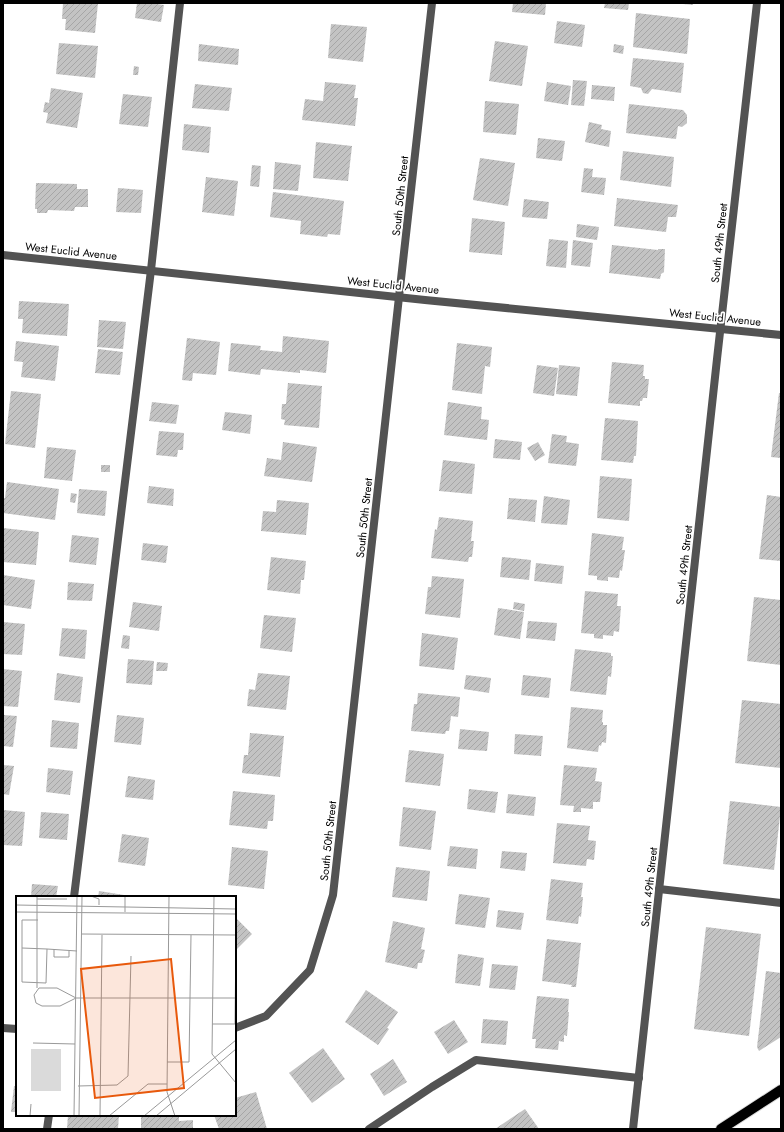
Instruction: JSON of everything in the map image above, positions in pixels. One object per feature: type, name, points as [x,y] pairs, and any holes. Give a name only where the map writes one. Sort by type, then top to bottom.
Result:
[{"type":"main road","points":[[721,1129],[781,1090]]},
{"type":"street","points":[[74,896],[151,270],[180,3]]},
{"type":"street","name":"South 50th Street","points":[[236,1028],[266,1016],[310,970],[334,895],[432,3]]},
{"type":"street","name":"South 49th Street","points":[[633,1129],[757,3]]},
{"type":"street","name":"West Euclid Avenue","points":[[3,255],[399,297],[781,335]]},
{"type":"street","points":[[659,889],[781,903]]},
{"type":"street","points":[[3,1028],[16,1029]]},
{"type":"street","points":[[369,1129],[476,1060],[639,1078]]},
{"type":"street","points":[[48,1129],[49,1116]]},
{"type":"building","points":[[63,3],[98,3],[95,33],[65,30],[66,19],[62,19]]},
{"type":"building","points":[[137,3],[164,5],[161,22],[135,18]]},
{"type":"building","points":[[513,3],[546,3],[545,15],[512,12]]},
{"type":"building","points":[[605,3],[629,3],[628,10],[604,8]]},
{"type":"building","points":[[693,3],[693,5],[683,4]]},
{"type":"building","points":[[636,13],[690,19],[687,54],[633,47]]},
{"type":"building","points":[[557,21],[585,25],[582,47],[554,43]]},
{"type":"building","points":[[331,24],[367,27],[363,62],[328,58]]},
{"type":"building","points":[[495,41],[528,46],[522,86],[489,81]]},
{"type":"building","points":[[59,43],[98,46],[95,78],[56,74]]},
{"type":"building","points":[[199,44],[239,49],[238,65],[198,61]]},
{"type":"building","points":[[614,44],[624,46],[623,54],[613,52]]},
{"type":"building","points":[[633,58],[684,63],[681,93],[652,89],[648,94],[643,93],[641,88],[630,86]]},
{"type":"building","points":[[134,66],[139,67],[138,75],[133,75]]},
{"type":"building","points":[[573,80],[587,81],[584,106],[571,105]]},
{"type":"building","points":[[325,82],[356,85],[354,98],[358,98],[355,126],[302,120],[305,99],[323,101]]},
{"type":"building","points":[[547,82],[571,86],[568,105],[544,101]]},
{"type":"building","points":[[195,84],[232,88],[229,111],[192,108]]},
{"type":"building","points":[[592,85],[615,87],[614,101],[591,99]]},
{"type":"building","points":[[51,88],[83,93],[77,128],[46,123],[48,113],[43,112],[45,102],[49,103]]},
{"type":"building","points":[[123,94],[152,97],[148,127],[119,124]]},
{"type":"building","points":[[485,101],[519,104],[516,135],[483,132]]},
{"type":"building","points":[[629,104],[683,110],[687,115],[687,123],[682,127],[678,126],[676,139],[626,133]]},
{"type":"building","points":[[589,122],[602,125],[601,129],[611,131],[609,147],[585,142]]},
{"type":"building","points":[[184,124],[211,127],[209,153],[182,150]]},
{"type":"building","points":[[538,138],[565,141],[562,161],[536,158]]},
{"type":"building","points":[[316,142],[352,146],[348,181],[313,178]]},
{"type":"building","points":[[623,151],[674,157],[671,187],[620,180]]},
{"type":"building","points":[[480,158],[515,163],[508,206],[473,200]]},
{"type":"building","points":[[275,162],[301,165],[298,191],[273,189]]},
{"type":"building","points":[[252,165],[261,166],[259,187],[250,186]]},
{"type":"building","points":[[584,168],[593,169],[592,177],[606,178],[604,195],[581,192]]},
{"type":"building","points":[[206,177],[238,181],[234,216],[202,212]]},
{"type":"building","points":[[36,183],[77,184],[77,189],[88,189],[88,207],[75,207],[74,211],[48,210],[47,213],[37,213],[37,209],[35,209]]},
{"type":"building","points":[[118,188],[143,190],[141,213],[116,212]]},
{"type":"building","points":[[273,192],[344,201],[340,235],[328,234],[327,237],[300,234],[301,221],[270,217]]},
{"type":"building","points":[[617,198],[678,205],[676,217],[668,217],[666,232],[614,226]]},
{"type":"building","points":[[524,199],[549,202],[547,219],[522,217]]},
{"type":"building","points":[[472,218],[505,222],[502,255],[469,252]]},
{"type":"building","points":[[577,224],[599,227],[597,240],[576,237]]},
{"type":"building","points":[[549,239],[568,241],[566,268],[546,266]]},
{"type":"building","points":[[573,240],[593,243],[590,267],[571,265]]},
{"type":"building","points":[[612,245],[658,250],[665,249],[664,272],[661,274],[660,279],[609,273]]},
{"type":"building","points":[[19,301],[69,304],[67,336],[22,333],[23,319],[18,319]]},
{"type":"building","points":[[99,320],[126,322],[123,349],[97,347]]},
{"type":"building","points":[[283,336],[329,341],[326,373],[300,370],[300,373],[261,369],[260,375],[228,371],[231,343],[261,346],[260,350],[282,352]]},
{"type":"building","points":[[187,338],[220,342],[216,375],[193,373],[192,381],[182,380]]},
{"type":"building","points":[[16,341],[59,346],[55,381],[21,377],[23,362],[14,361]]},
{"type":"building","points":[[457,343],[492,347],[490,367],[485,366],[482,394],[452,390]]},
{"type":"building","points":[[98,349],[123,352],[120,375],[95,373]]},
{"type":"building","points":[[612,362],[644,365],[643,376],[645,376],[645,379],[649,379],[647,398],[643,398],[642,401],[640,401],[640,406],[608,403]]},
{"type":"building","points":[[537,365],[558,368],[554,396],[533,393]]},
{"type":"building","points":[[559,365],[580,367],[577,396],[556,394]]},
{"type":"building","points":[[288,383],[322,386],[319,428],[284,425],[285,420],[281,419],[282,404],[286,404]]},
{"type":"building","points":[[11,391],[41,394],[35,448],[5,444]]},
{"type":"building","points":[[779,393],[781,393],[781,458],[771,457]]},
{"type":"building","points":[[152,402],[179,405],[176,424],[149,421]]},
{"type":"building","points":[[448,402],[482,407],[481,419],[489,420],[487,440],[444,435]]},
{"type":"building","points":[[225,412],[252,415],[250,434],[222,430]]},
{"type":"building","points":[[605,418],[638,421],[636,456],[634,456],[633,463],[601,460]]},
{"type":"building","points":[[159,431],[184,433],[183,450],[178,450],[177,457],[156,455]]},
{"type":"building","points":[[552,434],[567,436],[566,442],[579,444],[576,466],[548,463]]},
{"type":"building","points":[[495,439],[522,442],[520,460],[493,458]]},
{"type":"building","points":[[283,442],[317,447],[312,482],[264,476],[267,458],[281,460]]},
{"type":"building","points":[[538,442],[545,455],[535,461],[527,448]]},
{"type":"building","points":[[47,447],[76,450],[72,481],[44,478]]},
{"type":"building","points":[[443,460],[475,464],[472,494],[439,491]]},
{"type":"building","points":[[101,465],[110,465],[110,472],[101,472]]},
{"type":"building","points":[[600,476],[632,479],[629,521],[597,518]]},
{"type":"building","points":[[7,482],[59,489],[55,520],[3,513],[3,498],[5,498]]},
{"type":"building","points":[[149,486],[174,489],[173,506],[147,503]]},
{"type":"building","points":[[79,489],[107,491],[105,516],[77,513]]},
{"type":"building","points":[[71,493],[77,494],[75,503],[70,502]]},
{"type":"building","points":[[767,495],[781,497],[781,561],[759,559]]},
{"type":"building","points":[[544,496],[570,500],[567,525],[541,523]]},
{"type":"building","points":[[509,498],[537,500],[535,522],[507,519]]},
{"type":"building","points":[[277,500],[309,503],[306,535],[261,531],[263,511],[276,512]]},
{"type":"building","points":[[439,517],[473,521],[471,541],[474,541],[472,557],[469,557],[468,562],[431,558],[435,529],[437,530]]},
{"type":"building","points":[[3,528],[39,532],[36,565],[3,562]]},
{"type":"building","points":[[592,533],[624,537],[622,550],[625,550],[622,571],[620,570],[619,578],[608,577],[608,581],[597,580],[597,576],[588,575]]},
{"type":"building","points":[[72,535],[99,538],[96,565],[69,562]]},
{"type":"building","points":[[143,543],[168,546],[166,563],[141,560]]},
{"type":"building","points":[[271,557],[306,561],[304,580],[301,580],[300,594],[267,590]]},
{"type":"building","points":[[502,557],[531,560],[529,580],[500,577]]},
{"type":"building","points":[[536,563],[564,566],[562,584],[534,581]]},
{"type":"building","points":[[3,575],[35,580],[31,609],[3,605]]},
{"type":"building","points":[[432,576],[464,579],[460,618],[425,614],[428,587],[431,587]]},
{"type":"building","points":[[68,582],[94,584],[92,601],[67,600]]},
{"type":"building","points":[[585,591],[618,594],[617,606],[621,606],[619,632],[614,631],[613,636],[603,635],[603,639],[594,638],[594,634],[581,633]]},
{"type":"building","points":[[754,597],[781,600],[781,665],[747,661]]},
{"type":"building","points":[[133,602],[162,606],[159,631],[129,627]]},
{"type":"building","points":[[514,602],[525,604],[524,611],[513,609]]},
{"type":"building","points":[[498,608],[524,612],[520,639],[494,635]]},
{"type":"building","points":[[264,615],[296,618],[292,652],[260,648]]},
{"type":"building","points":[[528,621],[557,623],[555,641],[526,638]]},
{"type":"building","points":[[3,622],[25,624],[22,655],[3,654]]},
{"type":"building","points":[[62,628],[87,630],[85,659],[59,656]]},
{"type":"building","points":[[422,633],[458,638],[454,670],[419,666]]},
{"type":"building","points":[[123,635],[130,636],[129,649],[121,648]]},
{"type":"building","points":[[575,649],[611,653],[611,656],[613,656],[611,677],[608,676],[606,695],[570,691]]},
{"type":"building","points":[[128,659],[154,661],[152,685],[126,683]]},
{"type":"building","points":[[157,662],[168,663],[167,671],[156,671]]},
{"type":"building","points":[[3,669],[22,671],[18,707],[3,706]]},
{"type":"building","points":[[57,673],[83,677],[80,703],[54,700]]},
{"type":"building","points":[[258,673],[290,676],[286,710],[247,706],[249,689],[255,690]]},
{"type":"building","points":[[466,675],[491,678],[489,693],[464,689]]},
{"type":"building","points":[[523,675],[551,678],[549,698],[521,695]]},
{"type":"building","points":[[418,693],[460,697],[458,717],[451,716],[449,731],[446,731],[445,734],[411,731],[414,704],[417,704]]},
{"type":"building","points":[[742,700],[781,704],[781,768],[735,763]]},
{"type":"building","points":[[571,707],[603,710],[602,722],[603,725],[607,725],[606,743],[602,742],[601,746],[599,745],[598,752],[567,748]]},
{"type":"building","points":[[3,715],[17,716],[13,747],[3,746]]},
{"type":"building","points":[[117,715],[144,718],[141,745],[114,742]]},
{"type":"building","points":[[52,720],[79,723],[77,749],[50,747]]},
{"type":"building","points":[[460,729],[489,732],[487,751],[458,749]]},
{"type":"building","points":[[250,733],[284,736],[280,777],[242,773],[244,755],[248,755]]},
{"type":"building","points":[[515,734],[543,736],[541,756],[514,754]]},
{"type":"building","points":[[409,750],[444,754],[440,786],[405,782]]},
{"type":"building","points":[[3,765],[14,766],[9,795],[3,794]]},
{"type":"building","points":[[564,765],[597,768],[595,781],[602,782],[600,802],[593,802],[593,809],[581,808],[581,812],[573,812],[574,806],[560,805]]},
{"type":"building","points":[[48,768],[73,771],[70,795],[46,792]]},
{"type":"building","points":[[128,776],[155,780],[153,800],[125,797]]},
{"type":"building","points":[[469,789],[498,792],[495,813],[467,809]]},
{"type":"building","points":[[233,791],[275,795],[273,821],[268,821],[267,829],[229,825]]},
{"type":"building","points":[[508,794],[536,797],[534,816],[506,813]]},
{"type":"building","points":[[730,801],[781,807],[774,870],[723,864]]},
{"type":"building","points":[[403,807],[436,811],[431,850],[399,846]]},
{"type":"building","points":[[3,810],[25,812],[22,846],[3,845]]},
{"type":"building","points":[[41,812],[69,814],[67,840],[39,838]]},
{"type":"building","points":[[557,823],[590,826],[588,840],[596,841],[594,860],[587,859],[586,866],[553,863]]},
{"type":"building","points":[[122,834],[149,838],[145,866],[118,862]]},
{"type":"building","points":[[450,846],[478,849],[476,869],[447,866]]},
{"type":"building","points":[[232,847],[268,851],[264,889],[228,885]]},
{"type":"building","points":[[502,851],[527,853],[525,871],[500,868]]},
{"type":"building","points":[[396,867],[430,871],[427,901],[392,897]]},
{"type":"building","points":[[551,879],[583,883],[581,917],[579,916],[578,924],[546,920]]},
{"type":"building","points":[[32,884],[58,886],[56,896],[31,896]]},
{"type":"building","points":[[99,891],[124,895],[124,896],[98,896]]},
{"type":"building","points":[[459,894],[490,898],[485,928],[455,924]]},
{"type":"building","points":[[498,910],[524,913],[521,930],[496,927]]},
{"type":"building","points":[[236,918],[252,934],[236,950]]},
{"type":"building","points":[[393,921],[425,928],[421,949],[425,950],[422,963],[418,963],[417,969],[385,962]]},
{"type":"building","points":[[706,927],[761,934],[749,1036],[694,1029]]},
{"type":"building","points":[[547,939],[581,943],[576,987],[571,987],[572,985],[542,981]]},
{"type":"building","points":[[458,954],[484,958],[480,986],[455,983]]},
{"type":"building","points":[[492,964],[518,966],[515,990],[489,988]]},
{"type":"building","points":[[766,971],[781,973],[781,1037],[759,1051],[757,1047]]},
{"type":"building","points":[[366,990],[398,1012],[378,1045],[345,1022]]},
{"type":"building","points":[[537,996],[569,999],[567,1036],[564,1035],[564,1042],[559,1041],[558,1050],[535,1048],[536,1039],[532,1039]]},
{"type":"building","points":[[483,1019],[508,1021],[506,1045],[481,1043]]},
{"type":"building","points":[[454,1020],[468,1042],[448,1054],[434,1032]]},
{"type":"building","points":[[323,1048],[345,1079],[312,1103],[289,1073]]},
{"type":"building","points":[[393,1059],[407,1082],[384,1096],[370,1074]]},
{"type":"building","points":[[14,1086],[16,1086],[16,1112],[11,1112]]},
{"type":"building","points":[[256,1092],[267,1129],[219,1129],[214,1116],[236,1116],[236,1098]]},
{"type":"building","points":[[525,1109],[539,1129],[495,1129]]},
{"type":"building","points":[[68,1116],[119,1116],[118,1129],[67,1129]]},
{"type":"building","points":[[141,1116],[179,1116],[179,1121],[193,1120],[193,1129],[141,1129]]}]
